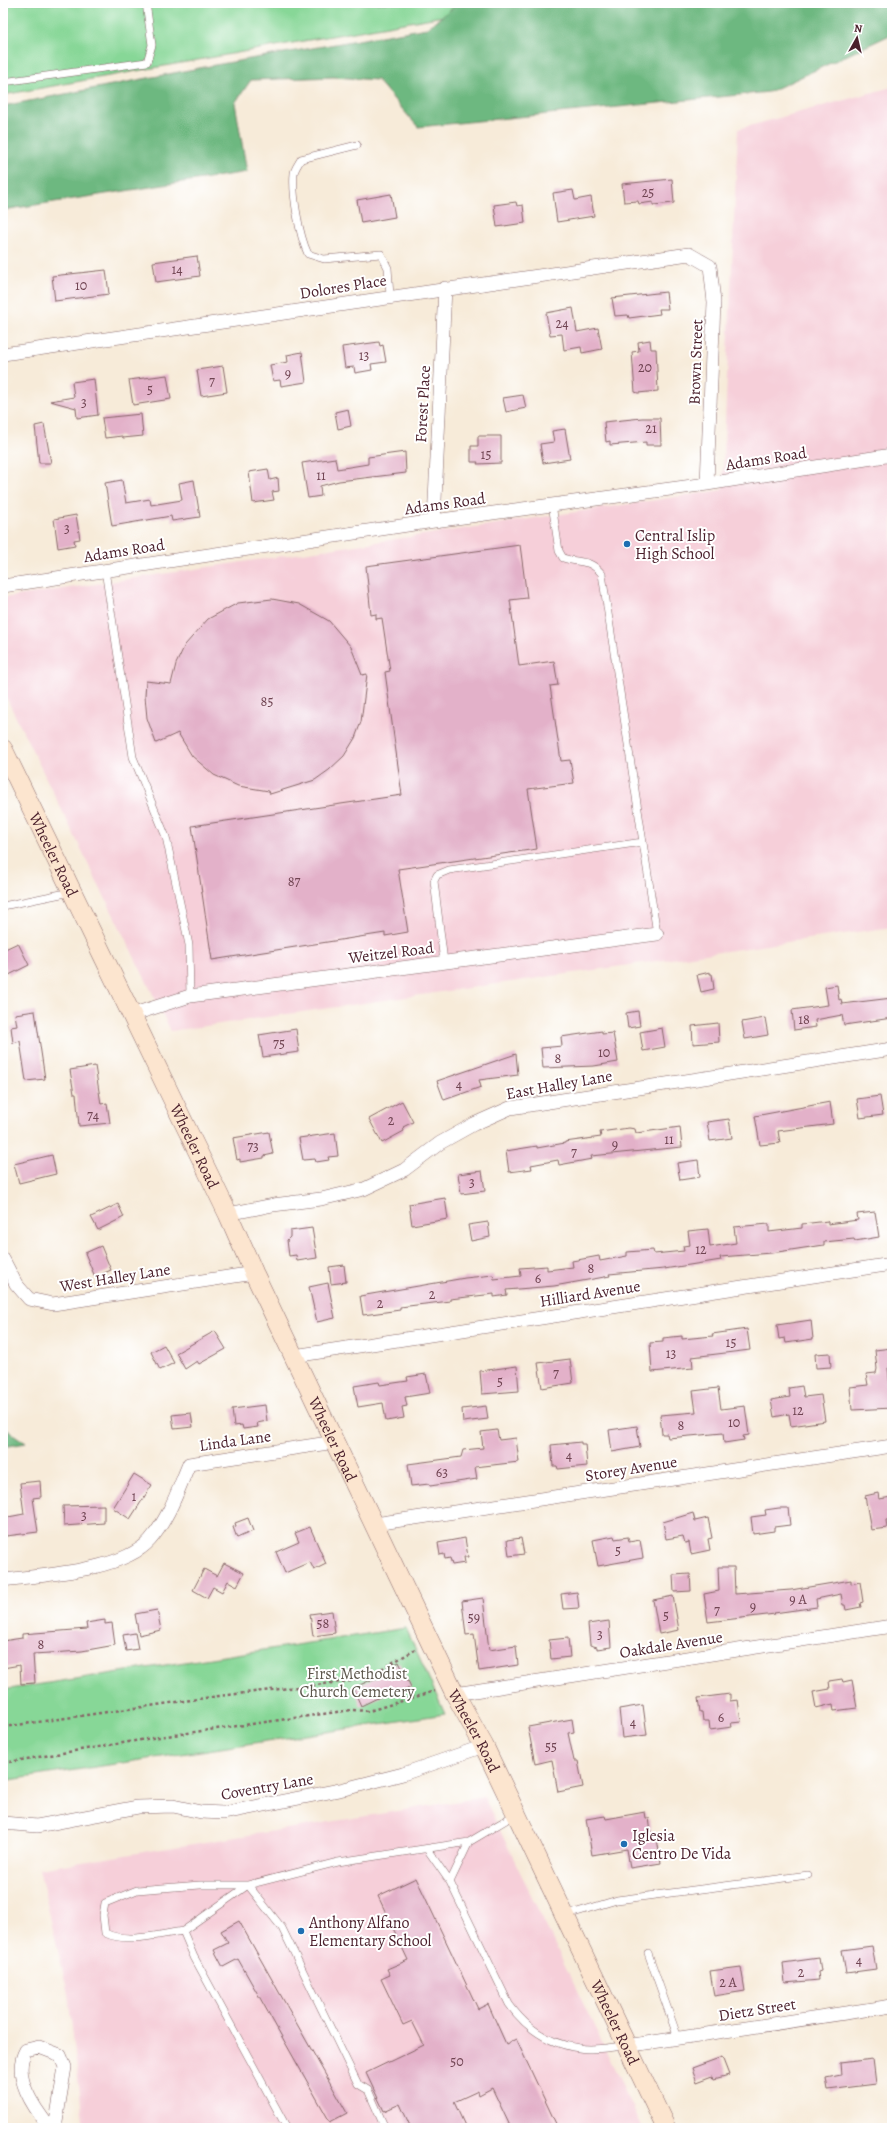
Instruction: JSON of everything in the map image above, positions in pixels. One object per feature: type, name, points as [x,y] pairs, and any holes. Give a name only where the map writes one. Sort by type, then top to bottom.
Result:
[{"type":"main road","name":"Wheeler Road","points":[[3,749],[228,1214],[254,1273],[375,1524],[452,1689],[484,1746],[666,2128]]},
{"type":"street","name":"Dolores Place","points":[[3,354],[390,296],[689,254]]},
{"type":"street","name":"Brown Street","points":[[689,254],[710,266],[714,302],[707,484]]},
{"type":"street","name":"Forest Place","points":[[434,521],[445,288]]},
{"type":"street","name":"Adams Road","points":[[3,586],[434,521],[707,484],[892,455]]},
{"type":"street","name":"Weitzel Road","points":[[131,1015],[190,996],[657,934]]},
{"type":"street","name":"East Halley Lane","points":[[228,1214],[273,1205],[321,1199],[364,1189],[404,1170],[440,1143],[474,1124],[510,1108],[892,1049]]},
{"type":"street","name":"West Halley Lane","points":[[3,1259],[16,1284],[29,1299],[53,1304],[254,1273]]},
{"type":"street","name":"Hilliard Avenue","points":[[294,1356],[892,1264]]},
{"type":"street","name":"Linda Lane","points":[[3,1580],[59,1573],[126,1558],[150,1540],[168,1515],[188,1464],[335,1442]]},
{"type":"street","name":"Storey Avenue","points":[[375,1524],[892,1446]]},
{"type":"street","name":"Oakdale Avenue","points":[[452,1689],[892,1626]]},
{"type":"street","name":"Coventry Lane","points":[[3,1823],[37,1826],[138,1807],[174,1806],[201,1812],[224,1813],[344,1789],[388,1778],[484,1746]]},
{"type":"street","name":"Dietz Street","points":[[626,2046],[892,2006]]},
{"type":"street","points":[[50,2128],[32,2106],[21,2070],[21,2059],[26,2050],[40,2046],[60,2055],[65,2067],[55,2128]]},
{"type":"lane","points":[[3,82],[148,62],[152,45],[146,3]]},
{"type":"lane","points":[[358,145],[301,159],[294,172],[298,222],[303,244],[308,254],[324,259],[381,254],[388,268],[390,296]]},
{"type":"lane","points":[[552,504],[559,551],[563,558],[573,562],[586,561],[595,566],[602,574],[657,934]]},
{"type":"lane","points":[[105,570],[133,757],[166,837],[189,945],[190,996]]},
{"type":"lane","points":[[444,962],[434,881],[438,875],[449,870],[643,842]]},
{"type":"lane","points":[[3,906],[73,891]]},
{"type":"lane","points":[[248,1885],[183,1930],[146,1937],[113,1936],[105,1932],[103,1915],[105,1903],[137,1890],[200,1884],[248,1885],[338,1862],[469,1842],[516,1814]]},
{"type":"lane","points":[[450,1882],[469,1842]]},
{"type":"lane","points":[[427,1849],[450,1882],[509,2004],[520,2020],[544,2038],[580,2049],[626,2046]]},
{"type":"lane","points":[[564,1916],[617,1900],[808,1875]]},
{"type":"lane","points":[[248,1885],[282,1928],[358,2084],[368,2090],[385,2128]]},
{"type":"lane","points":[[183,1930],[194,1957],[287,2128]]},
{"type":"lane","points":[[648,1953],[678,2038]]},
{"type":"path","points":[[3,1727],[219,1696],[350,1681],[374,1673],[418,1649],[431,1644]]},
{"type":"path","points":[[3,1763],[167,1736],[351,1710],[369,1711],[438,1690],[452,1689]]},
{"type":"shaded area","name":"Central Islip High School","points":[[892,87],[892,927],[171,1031],[3,691],[3,598],[722,490],[738,129]]},
{"type":"shaded area","name":"Anthony Alfano Elementary School","points":[[484,1797],[643,2128],[84,2128],[68,1994],[39,1869]]},
{"type":"green space","points":[[3,3],[472,3],[471,11],[3,95]]},
{"type":"green space","points":[[459,3],[892,3],[892,34],[769,92],[418,127],[377,80],[334,77],[251,80],[235,103],[247,172],[3,210],[3,106],[215,65],[427,28]]},
{"type":"green space","points":[[3,1427],[26,1443],[3,1447]]},
{"type":"green space","name":"First Methodist Church Cemetery","points":[[406,1628],[445,1714],[3,1781],[3,1690]]},
{"type":"building","points":[[672,179],[674,203],[653,205],[653,202],[639,204],[638,201],[624,202],[622,184]]},
{"type":"building","points":[[573,190],[575,200],[591,197],[594,216],[557,222],[553,193]]},
{"type":"building","points":[[391,194],[395,217],[361,223],[357,200]]},
{"type":"building","points":[[516,202],[517,206],[523,205],[525,223],[497,227],[494,205]]},
{"type":"building","points":[[197,256],[200,276],[156,282],[153,262]]},
{"type":"building","points":[[106,270],[109,294],[55,301],[52,276]]},
{"type":"building","points":[[666,292],[668,309],[659,309],[660,314],[629,318],[628,315],[615,316],[612,298]]},
{"type":"building","points":[[573,308],[577,332],[598,328],[602,349],[582,353],[581,347],[564,350],[562,334],[550,335],[546,313]]},
{"type":"building","points":[[650,340],[651,349],[656,349],[658,391],[638,393],[635,392],[632,352],[639,351],[638,342]]},
{"type":"building","points":[[379,342],[380,346],[383,345],[386,362],[371,364],[372,370],[355,373],[354,367],[345,368],[342,347]]},
{"type":"building","points":[[302,352],[306,382],[281,386],[280,380],[273,381],[270,365],[288,362],[287,355]]},
{"type":"building","points":[[223,366],[227,392],[201,396],[197,370]]},
{"type":"building","points":[[167,375],[171,399],[133,405],[129,380]]},
{"type":"building","points":[[94,379],[98,415],[77,418],[76,408],[50,401],[74,397],[72,382]]},
{"type":"building","points":[[523,395],[526,408],[506,412],[503,398]]},
{"type":"building","points":[[348,409],[351,426],[338,429],[335,412]]},
{"type":"building","points":[[141,414],[143,436],[105,438],[102,418]]},
{"type":"building","points":[[642,418],[660,418],[661,445],[646,445],[646,442],[610,445],[610,441],[606,442],[604,422]]},
{"type":"building","points":[[44,424],[51,463],[39,463],[35,426]]},
{"type":"building","points":[[565,429],[570,459],[543,463],[540,444],[554,442],[552,431]]},
{"type":"building","points":[[478,436],[501,436],[501,463],[477,464],[478,462],[471,462],[471,446],[478,446]]},
{"type":"building","points":[[405,452],[406,473],[339,481],[320,486],[321,496],[308,498],[302,463],[335,458],[337,469],[368,464],[368,457]]},
{"type":"building","points":[[268,469],[270,480],[278,478],[279,491],[272,492],[274,500],[253,503],[249,472]]},
{"type":"building","points":[[122,480],[126,503],[150,499],[151,505],[182,500],[179,483],[194,480],[200,517],[172,521],[171,516],[112,526],[105,483]]},
{"type":"building","points":[[76,515],[80,539],[74,540],[75,545],[58,548],[54,519]]},
{"type":"building","points":[[520,545],[527,598],[510,600],[519,666],[554,661],[558,685],[550,686],[561,761],[570,760],[574,783],[528,789],[537,849],[398,869],[408,932],[385,936],[385,933],[212,960],[192,826],[402,795],[385,672],[390,671],[382,618],[376,619],[376,614],[371,615],[366,566]]},
{"type":"building","points":[[272,599],[299,604],[329,621],[351,647],[362,675],[367,674],[361,722],[355,738],[344,756],[329,770],[315,780],[270,794],[269,791],[238,786],[214,775],[192,756],[178,733],[156,743],[147,718],[145,696],[146,681],[171,684],[176,664],[185,645],[208,619],[238,603]]},
{"type":"building","points":[[18,943],[29,965],[9,975],[3,963],[3,950]]},
{"type":"building","points":[[710,972],[710,974],[712,974],[714,989],[701,992],[697,975]]},
{"type":"building","points":[[837,985],[839,1000],[841,999],[842,1004],[892,998],[892,1018],[844,1025],[842,1015],[815,1020],[816,1027],[794,1030],[792,1010],[828,1005],[825,987]]},
{"type":"building","points":[[35,1011],[45,1079],[26,1081],[20,1041],[13,1043],[11,1027],[17,1026],[15,1014]]},
{"type":"building","points":[[638,1011],[640,1026],[628,1028],[626,1013]]},
{"type":"building","points":[[765,1018],[768,1035],[745,1039],[742,1022]]},
{"type":"building","points":[[718,1023],[719,1042],[693,1044],[692,1026]]},
{"type":"building","points":[[662,1028],[665,1047],[643,1051],[640,1032]]},
{"type":"building","points":[[296,1029],[299,1052],[263,1057],[259,1035]]},
{"type":"building","points":[[602,1031],[602,1034],[613,1033],[618,1062],[594,1066],[543,1068],[541,1048],[562,1046],[561,1037]]},
{"type":"building","points":[[516,1054],[518,1075],[479,1080],[481,1087],[444,1100],[437,1081]]},
{"type":"building","points":[[95,1066],[101,1104],[107,1103],[110,1123],[79,1126],[76,1094],[74,1094],[70,1070]]},
{"type":"building","points":[[880,1096],[883,1115],[860,1118],[857,1099]]},
{"type":"building","points":[[402,1101],[413,1122],[403,1127],[404,1131],[382,1143],[369,1119]]},
{"type":"building","points":[[830,1102],[833,1124],[778,1131],[780,1143],[760,1145],[755,1116]]},
{"type":"building","points":[[729,1119],[732,1138],[710,1141],[707,1122]]},
{"type":"building","points":[[680,1127],[682,1147],[591,1156],[592,1159],[559,1165],[558,1160],[531,1165],[532,1169],[509,1172],[506,1151],[537,1146],[537,1148],[601,1137],[600,1132],[629,1128],[635,1129],[636,1133]]},
{"type":"building","points":[[269,1132],[273,1154],[264,1156],[264,1158],[240,1162],[240,1159],[237,1160],[233,1138]]},
{"type":"building","points":[[335,1133],[338,1156],[328,1157],[329,1160],[316,1162],[315,1159],[303,1160],[299,1138]]},
{"type":"building","points":[[52,1155],[56,1174],[19,1183],[14,1164]]},
{"type":"building","points":[[698,1160],[700,1177],[680,1180],[677,1163]]},
{"type":"building","points":[[482,1171],[485,1191],[461,1194],[458,1174]]},
{"type":"building","points":[[445,1198],[448,1219],[412,1225],[409,1204]]},
{"type":"building","points":[[118,1204],[124,1217],[98,1230],[91,1217]]},
{"type":"building","points":[[875,1212],[879,1237],[855,1241],[854,1239],[824,1242],[824,1245],[771,1253],[720,1257],[721,1260],[664,1269],[609,1274],[610,1276],[554,1286],[506,1290],[507,1295],[494,1297],[494,1294],[450,1299],[450,1301],[400,1307],[400,1310],[363,1315],[360,1296],[465,1278],[493,1275],[494,1279],[521,1276],[520,1268],[547,1266],[547,1270],[573,1267],[572,1261],[599,1256],[600,1261],[627,1256],[627,1252],[653,1250],[654,1254],[684,1251],[683,1246],[690,1245],[688,1231],[708,1229],[710,1247],[736,1243],[734,1227],[769,1224],[769,1232],[802,1228],[802,1224],[828,1221],[828,1224],[858,1220],[857,1214]]},
{"type":"building","points":[[488,1222],[490,1237],[471,1241],[468,1225]]},
{"type":"building","points":[[312,1228],[317,1258],[297,1261],[296,1255],[289,1256],[287,1240],[290,1237],[290,1231]]},
{"type":"building","points":[[101,1246],[111,1270],[95,1277],[85,1253]]},
{"type":"building","points":[[344,1265],[346,1282],[331,1284],[329,1267]]},
{"type":"building","points":[[328,1283],[335,1318],[317,1322],[309,1287]]},
{"type":"building","points":[[811,1320],[813,1339],[786,1343],[785,1338],[779,1339],[777,1325]]},
{"type":"building","points":[[747,1329],[750,1350],[692,1357],[693,1368],[652,1372],[650,1343],[663,1342],[663,1338],[682,1336],[682,1339],[713,1336],[712,1334]]},
{"type":"building","points":[[215,1331],[226,1349],[199,1364],[197,1361],[185,1369],[176,1353]]},
{"type":"building","points":[[164,1345],[174,1363],[160,1370],[151,1352]]},
{"type":"building","points":[[892,1348],[892,1368],[888,1368],[892,1408],[852,1410],[850,1387],[868,1385],[866,1374],[876,1373],[877,1369],[875,1350]]},
{"type":"building","points":[[830,1353],[831,1367],[816,1368],[815,1354]]},
{"type":"building","points":[[570,1359],[573,1383],[542,1388],[538,1363]]},
{"type":"building","points":[[517,1366],[519,1391],[482,1394],[480,1371]]},
{"type":"building","points":[[426,1374],[430,1393],[405,1397],[407,1406],[402,1407],[404,1418],[386,1421],[383,1403],[358,1407],[354,1386],[379,1382],[380,1385],[408,1381],[407,1377]]},
{"type":"building","points":[[802,1386],[804,1397],[821,1395],[825,1421],[791,1426],[789,1414],[774,1417],[771,1400],[790,1397],[789,1388]]},
{"type":"building","points":[[718,1388],[721,1409],[745,1406],[749,1435],[743,1436],[744,1440],[724,1443],[723,1433],[668,1438],[667,1434],[662,1434],[660,1415],[696,1412],[693,1391]]},
{"type":"building","points":[[265,1405],[267,1421],[257,1423],[258,1427],[243,1429],[242,1425],[234,1426],[232,1409]]},
{"type":"building","points":[[486,1406],[488,1419],[463,1422],[462,1409]]},
{"type":"building","points":[[191,1413],[193,1427],[174,1429],[172,1415]]},
{"type":"building","points":[[637,1426],[640,1447],[612,1452],[609,1430]]},
{"type":"building","points":[[497,1430],[499,1440],[516,1438],[519,1462],[475,1467],[477,1479],[430,1486],[429,1484],[411,1486],[408,1464],[461,1457],[463,1450],[483,1448],[481,1432]]},
{"type":"building","points":[[581,1442],[581,1444],[585,1444],[587,1466],[558,1469],[557,1466],[553,1466],[551,1445]]},
{"type":"building","points":[[134,1474],[152,1485],[130,1519],[113,1508]]},
{"type":"building","points":[[40,1481],[41,1497],[33,1498],[38,1532],[6,1536],[3,1518],[24,1514],[20,1483]]},
{"type":"building","points":[[878,1493],[879,1499],[892,1497],[892,1519],[886,1520],[887,1528],[871,1530],[865,1496]]},
{"type":"building","points":[[104,1505],[104,1523],[64,1526],[63,1506]]},
{"type":"building","points":[[788,1508],[790,1525],[774,1527],[774,1531],[753,1534],[751,1517],[766,1515],[765,1510]]},
{"type":"building","points":[[693,1513],[695,1521],[708,1518],[712,1538],[708,1539],[710,1550],[691,1554],[689,1542],[685,1543],[683,1536],[666,1539],[663,1522]]},
{"type":"building","points":[[248,1518],[253,1531],[237,1538],[233,1527],[236,1526],[235,1523]]},
{"type":"building","points":[[310,1527],[326,1564],[314,1570],[310,1562],[285,1573],[276,1552],[299,1542],[295,1533]]},
{"type":"building","points":[[614,1536],[615,1539],[628,1537],[629,1542],[640,1540],[643,1558],[598,1566],[593,1540]]},
{"type":"building","points":[[465,1538],[468,1557],[464,1557],[465,1563],[452,1565],[450,1558],[445,1559],[444,1554],[440,1555],[438,1543]]},
{"type":"building","points":[[521,1538],[524,1554],[509,1556],[507,1540]]},
{"type":"building","points":[[224,1563],[244,1573],[237,1586],[228,1581],[222,1592],[213,1587],[207,1598],[193,1590],[204,1569],[217,1576]]},
{"type":"building","points":[[718,1567],[734,1567],[735,1594],[791,1590],[851,1580],[851,1584],[860,1582],[863,1602],[860,1603],[861,1607],[846,1610],[845,1605],[843,1605],[841,1594],[816,1599],[817,1607],[774,1613],[775,1614],[708,1622],[704,1594],[719,1591]]},
{"type":"building","points":[[690,1574],[691,1591],[674,1592],[673,1575]]},
{"type":"building","points":[[577,1592],[579,1608],[563,1609],[561,1594]]},
{"type":"building","points":[[673,1596],[679,1630],[659,1634],[653,1600]]},
{"type":"building","points":[[483,1598],[489,1650],[516,1646],[518,1665],[479,1671],[474,1634],[466,1635],[462,1601]]},
{"type":"building","points":[[157,1610],[161,1630],[139,1635],[135,1614]]},
{"type":"building","points":[[332,1611],[335,1633],[313,1636],[310,1614]]},
{"type":"building","points":[[105,1620],[105,1624],[112,1623],[115,1645],[82,1651],[33,1654],[35,1683],[21,1684],[20,1665],[3,1668],[3,1641],[22,1638],[22,1634],[87,1629],[86,1623]]},
{"type":"building","points":[[609,1621],[611,1647],[597,1649],[597,1647],[590,1645],[588,1624]]},
{"type":"building","points":[[135,1633],[138,1649],[126,1651],[123,1635]]},
{"type":"building","points":[[568,1638],[570,1657],[551,1659],[549,1640]]},
{"type":"building","points":[[399,1662],[411,1687],[398,1693],[396,1689],[361,1706],[353,1688],[389,1672],[387,1668]]},
{"type":"building","points":[[842,1679],[843,1682],[852,1680],[857,1708],[834,1711],[833,1704],[816,1708],[813,1692],[830,1689],[829,1681]]},
{"type":"building","points":[[730,1694],[730,1701],[738,1700],[741,1722],[731,1723],[732,1727],[710,1730],[709,1721],[703,1721],[698,1698]]},
{"type":"building","points":[[643,1705],[647,1735],[622,1738],[619,1709]]},
{"type":"building","points":[[572,1719],[574,1732],[568,1733],[574,1761],[578,1761],[583,1787],[558,1792],[552,1760],[535,1764],[528,1727]]},
{"type":"building","name":"Iglesia Centro De Vida","points":[[645,1812],[646,1818],[649,1818],[652,1840],[657,1839],[661,1863],[630,1868],[627,1849],[592,1855],[586,1819],[605,1816],[606,1819]]},
{"type":"building","points":[[416,1878],[478,2009],[488,2004],[506,2044],[516,2039],[558,2128],[511,2128],[492,2088],[479,2095],[478,2091],[454,2102],[466,2128],[411,2128],[400,2104],[384,2111],[366,2073],[424,2045],[412,2021],[403,2025],[381,1979],[390,1975],[387,1969],[408,1960],[378,1896]]},
{"type":"building","points":[[239,1921],[347,2113],[330,2122],[238,1959],[223,1967],[214,1950],[228,1943],[221,1931]]},
{"type":"building","points":[[872,1946],[876,1969],[846,1973],[842,1950]]},
{"type":"building","points":[[819,1958],[821,1971],[818,1972],[819,1980],[785,1983],[783,1963]]},
{"type":"building","points":[[741,1967],[745,1991],[714,1996],[710,1971]]},
{"type":"building","points":[[722,2057],[729,2075],[714,2079],[713,2076],[697,2082],[692,2068]]},
{"type":"building","points":[[873,2059],[876,2084],[828,2090],[826,2078],[841,2075],[840,2063]]},
{"type":"place","name":"Central Islip High School","points":[[627,544]]},
{"type":"place","name":"Iglesia Centro De Vida","points":[[624,1844]]},
{"type":"place","name":"Anthony Alfano Elementary School","points":[[301,1931]]}]
